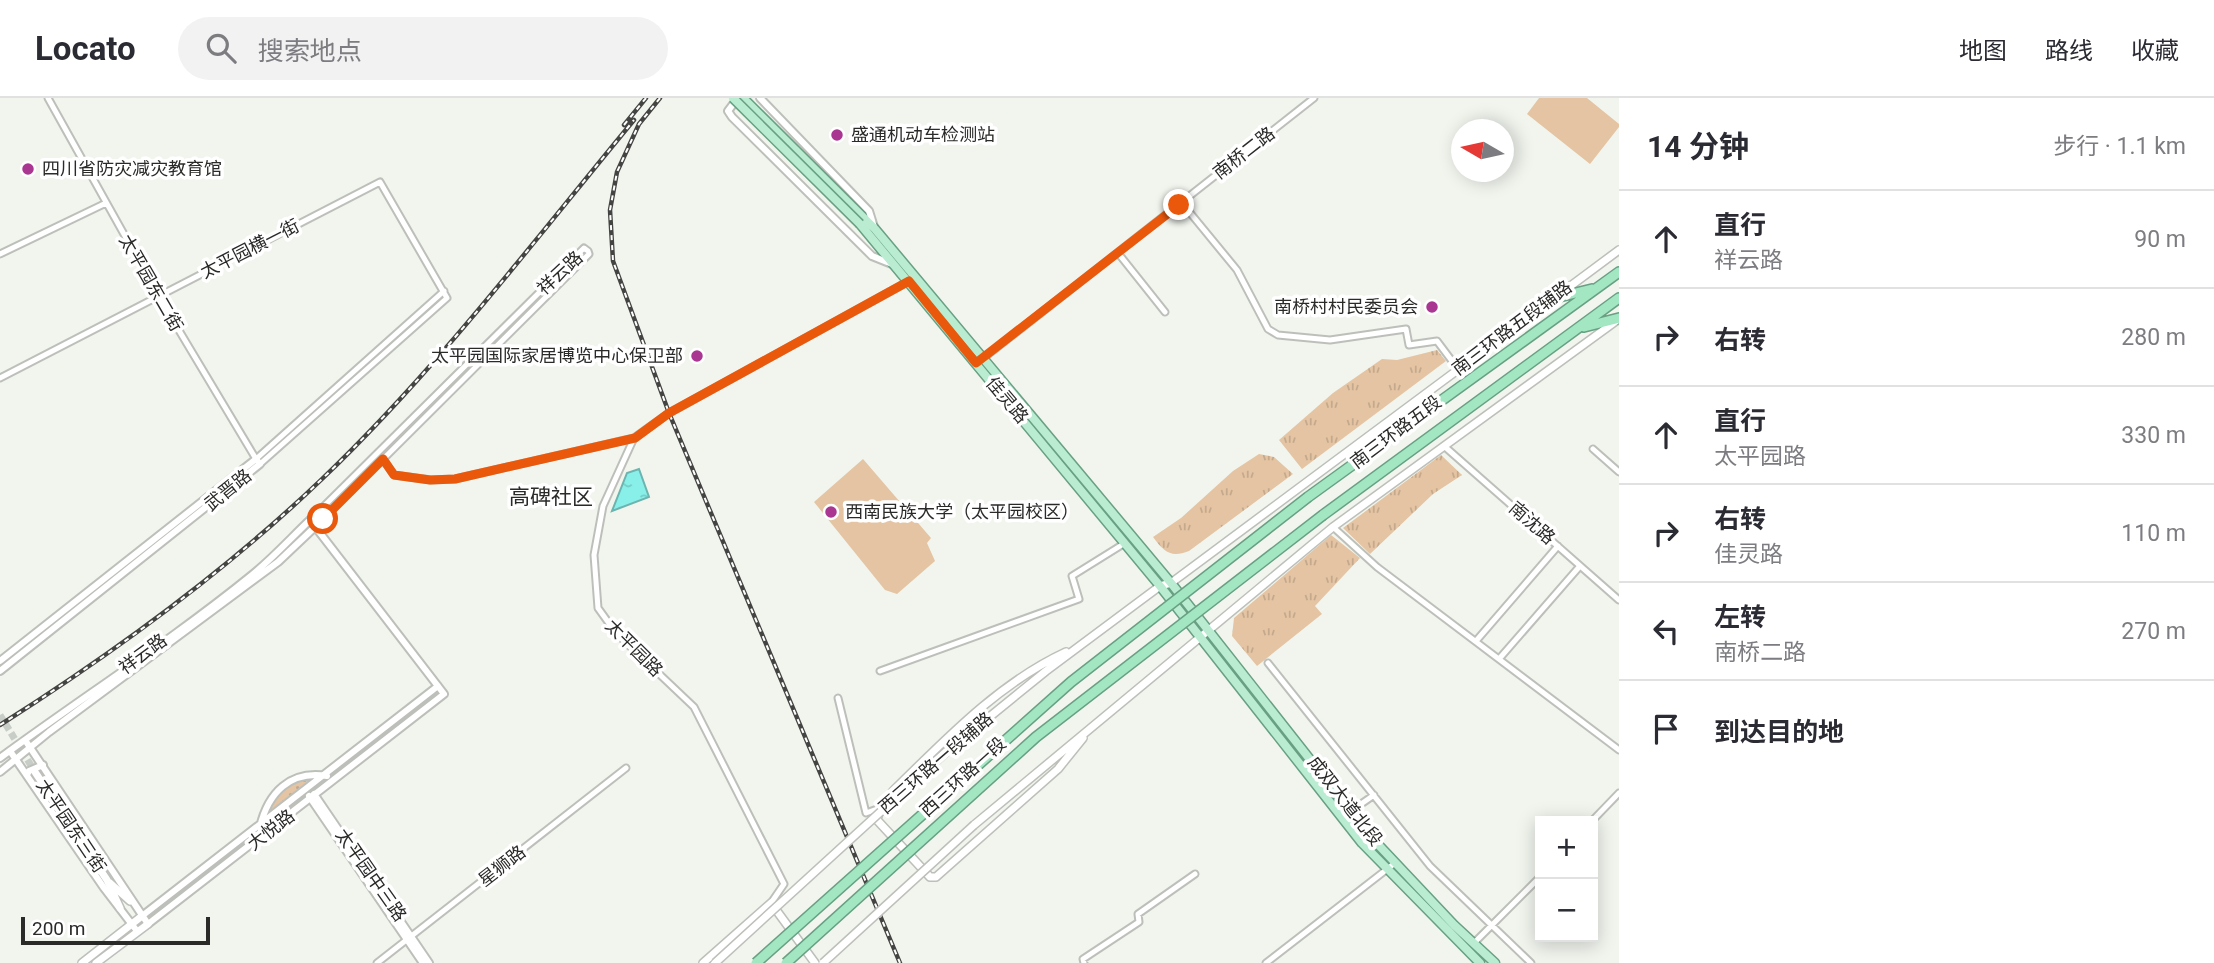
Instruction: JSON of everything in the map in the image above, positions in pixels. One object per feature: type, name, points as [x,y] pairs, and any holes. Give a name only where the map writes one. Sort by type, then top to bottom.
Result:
[{"type":"highway","name":"南三环路五段","points":[[1177,598],[1308,497],[1619,272]]},
{"type":"highway","points":[[1551,299],[1597,288]]},
{"type":"highway","name":"南三环路五段","points":[[1190,615],[1619,299]]},
{"type":"highway","points":[[1575,330],[1619,318]]},
{"type":"highway","name":"西三环路一段","points":[[756,963],[1071,682],[1177,598]]},
{"type":"highway","name":"西三环路一段","points":[[786,963],[1035,737],[1190,615]]},
{"type":"main road","name":"佳灵路","points":[[738,98],[863,222],[897,266],[913,279]]},
{"type":"main road","name":"佳灵路","points":[[863,222],[874,229],[1160,586]]},
{"type":"main road","name":"南三环路五段辅路","points":[[1171,583],[1619,250]]},
{"type":"main road","points":[[823,963],[974,825],[1202,637],[1207,629],[1333,527],[1619,318]]},
{"type":"main road","name":"佳灵路","points":[[979,361],[1171,583],[1207,629]]},
{"type":"main road","name":"西三环路一段辅路","points":[[715,963],[945,752],[1160,586],[1171,583]]},
{"type":"main road","name":"成双大道北段","points":[[1160,586],[1387,870],[1480,963]]},
{"type":"main road","name":"成双大道北段","points":[[1207,629],[1395,863],[1495,963]]},
{"type":"main road","points":[[1080,646],[1040,664],[999,692],[920,764],[880,808],[877,820],[930,877],[936,877],[1058,769],[1094,725]]},
{"type":"main road","name":"太平园东三街","points":[[31,773],[107,880]]},
{"type":"main road","points":[[107,880],[130,901]]},
{"type":"main road","points":[[107,880],[120,908]]},
{"type":"main road","points":[[703,963],[771,903],[815,963]]},
{"type":"main road","points":[[82,963],[142,916]]},
{"type":"main road","name":"大悦路","points":[[96,963],[148,924]]},
{"type":"street","name":"太平园东二街","points":[[48,98],[159,297],[258,461]]},
{"type":"street","points":[[738,98],[728,111],[732,117],[872,256],[897,266]]},
{"type":"street","points":[[760,98],[869,211],[874,229]]},
{"type":"street","name":"南桥二路","points":[[979,361],[1314,98]]},
{"type":"street","name":"太平园横一街","points":[[0,378],[380,182],[445,295]]},
{"type":"street","points":[[1182,202],[1237,270],[1268,329],[1278,335],[1330,340],[1406,329],[1409,345],[1437,341],[1458,369]]},
{"type":"street","points":[[0,254],[106,204]]},
{"type":"street","name":"祥云路","points":[[0,758],[253,575],[313,523],[383,459],[589,254],[588,251],[584,248],[313,523],[278,562],[49,732],[17,761],[0,772]]},
{"type":"street","points":[[1118,253],[1165,312]]},
{"type":"street","name":"太平园路","points":[[771,903],[784,884],[694,707],[617,633],[598,608],[594,555],[598,524],[626,451],[635,438],[669,413],[913,279]]},
{"type":"street","name":"武晋路","points":[[0,670],[258,461],[445,295]]},
{"type":"street","points":[[383,459],[394,475],[430,480],[455,479],[635,438]]},
{"type":"street","name":"南沈路","points":[[1444,446],[1619,600]]},
{"type":"street","points":[[1593,449],[1619,472]]},
{"type":"street","name":"武晋路","points":[[0,661],[258,461]]},
{"type":"street","points":[[142,916],[327,776],[438,686],[313,523]]},
{"type":"street","points":[[1333,527],[1377,567],[1619,750]]},
{"type":"street","points":[[880,671],[1079,599],[1072,576],[1125,543]]},
{"type":"street","points":[[1476,641],[1558,546]]},
{"type":"street","points":[[1499,659],[1580,566]]},
{"type":"street","points":[[1268,663],[1430,866],[1531,963]]},
{"type":"street","name":"大悦路","points":[[148,924],[444,694],[438,686]]},
{"type":"street","points":[[838,698],[866,813],[880,808]]},
{"type":"street","points":[[25,740],[130,901],[148,924]]},
{"type":"street","points":[[10,751],[31,773],[137,931]]},
{"type":"street","points":[[31,773],[29,771],[43,765]]},
{"type":"street","name":"星狮路","points":[[377,963],[626,768]]},
{"type":"street","points":[[260,827],[271,797],[282,785],[305,775],[327,776]]},
{"type":"street","name":"太平园中三路","points":[[308,790],[429,963]]},
{"type":"street","points":[[1597,816],[1619,793]]},
{"type":"street","points":[[1351,811],[1374,795]]},
{"type":"street","points":[[1266,963],[1395,863]]},
{"type":"street","points":[[1084,963],[1083,959],[1139,922],[1138,914],[1195,874]]},
{"type":"street","points":[[1474,943],[1538,879]]},
{"type":"street","name":"太平园中三路","points":[[411,938],[423,963]]},
{"type":"green space","points":[[1539,98],[1587,98],[1619,124],[1619,127],[1590,164],[1527,114]]},
{"type":"green space","points":[[1437,350],[1446,361],[1302,469],[1279,440],[1333,393],[1382,359],[1397,360]]},
{"type":"green space","points":[[1259,454],[1274,457],[1293,474],[1189,551],[1173,554],[1153,537],[1181,518],[1233,471]]},
{"type":"green space","points":[[1441,455],[1462,475],[1433,494],[1370,554],[1343,528]]},
{"type":"green space","points":[[863,459],[931,538],[927,543],[935,561],[897,594],[885,590],[814,502]]},
{"type":"green space","points":[[1331,535],[1360,558],[1315,606],[1322,614],[1257,666],[1232,636],[1234,618]]},
{"type":"green space","points":[[314,777],[268,813],[276,798],[286,788]]},
{"type":"water","points":[[639,469],[649,497],[612,511],[627,473]]},
{"type":"tunnel","points":[[0,715],[35,772]]},
{"type":"railway","points":[[624,125],[646,98]]},
{"type":"railway","points":[[660,98],[639,124],[617,172],[610,210],[613,261],[669,413],[900,963]]},
{"type":"railway","points":[[0,725],[167,610],[247,547],[322,479],[445,349],[634,120]]},
{"type":"place","name":"盛通机动车检测站","points":[[837,135]]},
{"type":"place","name":"四川省防灾减灾教育馆","points":[[28,169]]},
{"type":"place","name":"南桥村村民委员会","points":[[1432,307]]},
{"type":"place","name":"太平园国际家居博览中心保卫部","points":[[697,356]]},
{"type":"place","name":"西南民族大学（太平园校区）","points":[[831,512]]},
{"type":"district","name":"高碑社区","points":[[551,497]]},
{"type":"route","points":[[323,519],[383,459],[394,475],[430,480],[455,479],[635,438],[669,413],[909,281],[976,363],[1179,205]]}]
